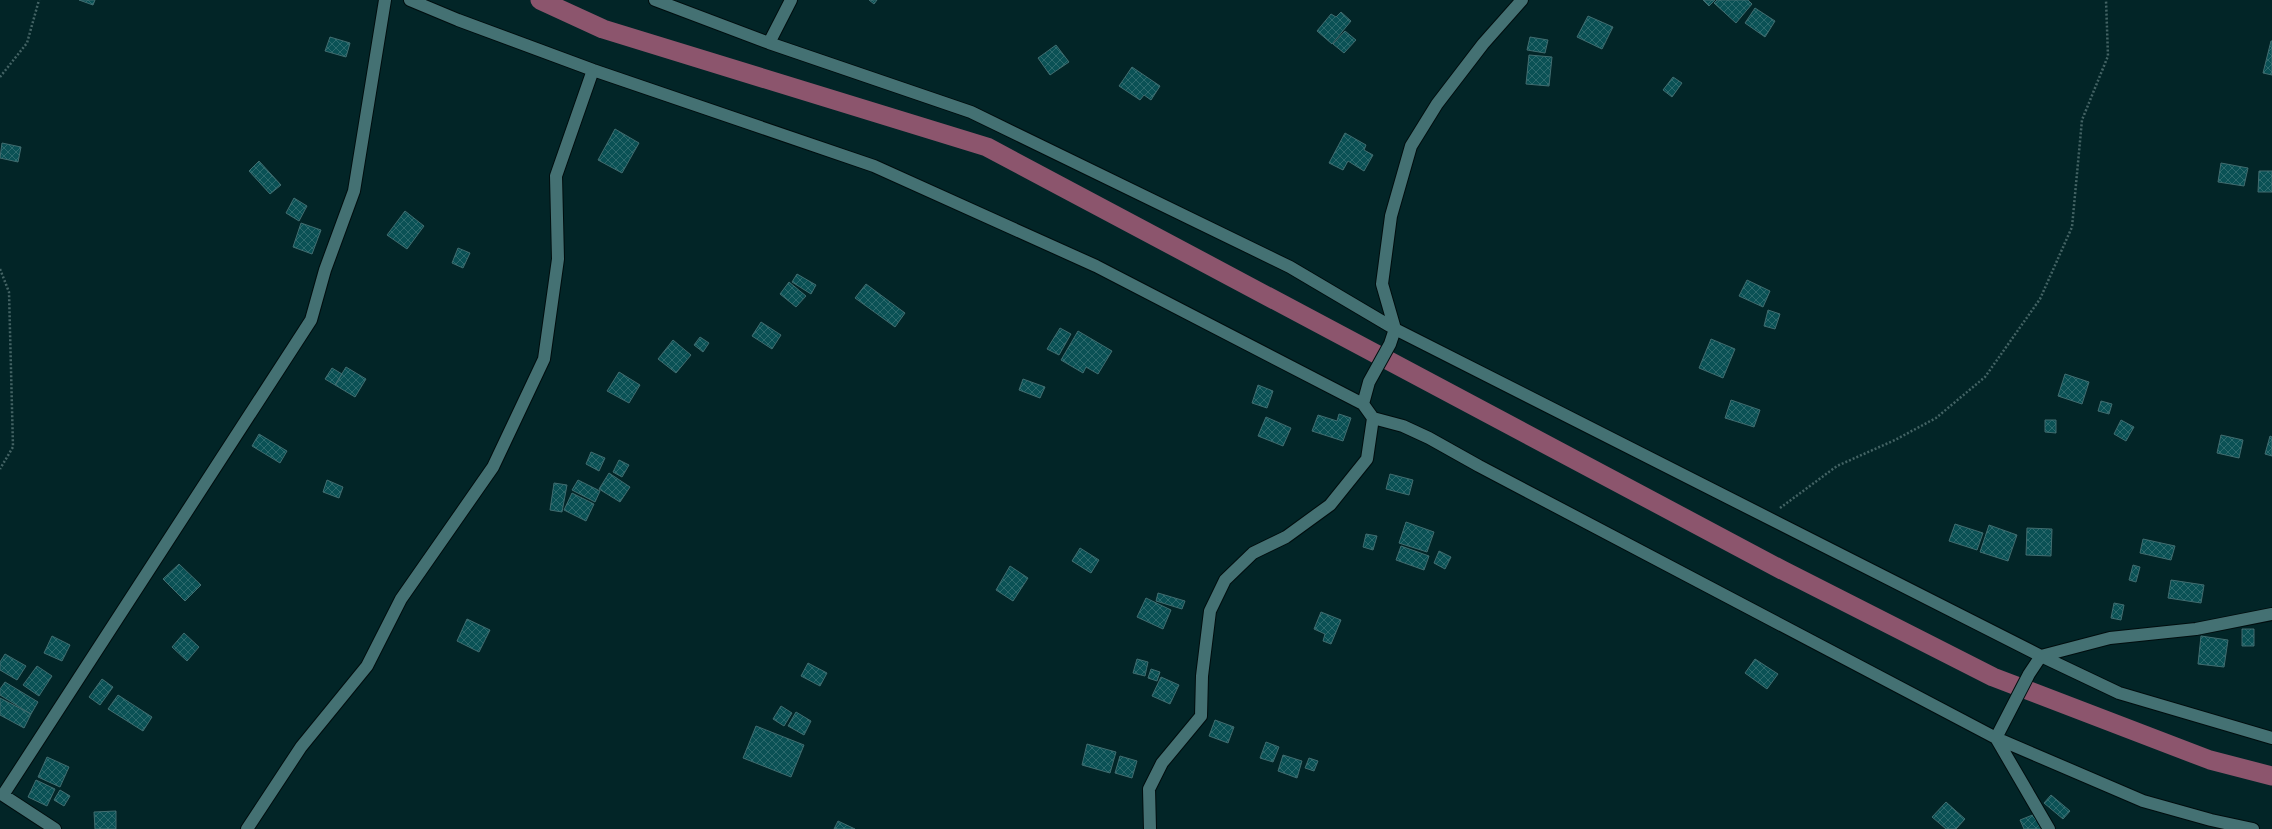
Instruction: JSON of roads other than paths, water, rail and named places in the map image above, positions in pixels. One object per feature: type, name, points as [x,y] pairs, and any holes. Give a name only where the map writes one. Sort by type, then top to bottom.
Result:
[{"type":"street","points":[[55,829],[2,794],[311,320],[325,270],[354,192],[384,0]]},
{"type":"street","points":[[410,0],[458,20],[593,70],[874,166],[1096,266],[1363,404],[1373,418],[1403,426],[1429,438],[1479,466],[1996,738],[2143,801],[2211,820],[2253,829]]},
{"type":"street","points":[[655,0],[769,43],[971,112],[1290,267],[1395,329],[2041,656],[2119,693],[2272,738]]},
{"type":"street","points":[[769,43],[791,0]]},
{"type":"street","points":[[1363,404],[1369,382],[1390,344],[1395,329],[1382,284],[1391,216],[1411,146],[1437,104],[1478,50],[1522,0]]},
{"type":"street","points":[[247,829],[301,747],[367,666],[401,599],[493,467],[544,359],[558,259],[556,176],[593,70]]},
{"type":"street","points":[[1150,829],[1149,789],[1162,764],[1201,716],[1202,676],[1210,611],[1225,580],[1253,553],[1286,537],[1330,505],[1367,459],[1373,418]]},
{"type":"street","points":[[1996,738],[2002,722],[2041,656],[2110,638],[2196,629],[2272,614]]},
{"type":"street","points":[[1996,738],[2049,829]]},
{"type":"waterway","points":[[540,0],[603,29],[987,147],[1782,570],[1993,677],[2210,760],[2272,776]]}]
